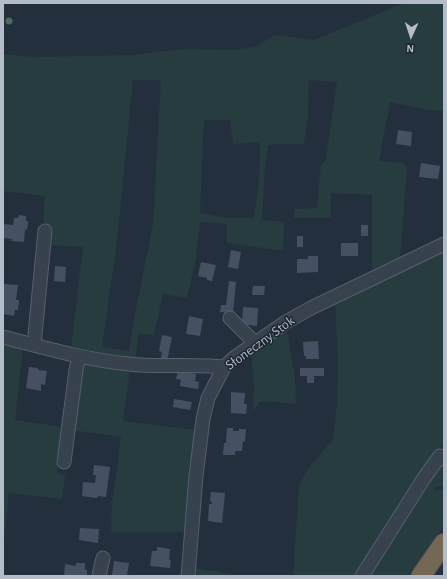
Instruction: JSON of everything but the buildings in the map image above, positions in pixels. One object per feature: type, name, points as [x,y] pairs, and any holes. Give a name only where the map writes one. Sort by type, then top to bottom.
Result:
[{"type":"highway","points":[[421,576],[444,543]]},
{"type":"street","points":[[34,345],[45,231]]},
{"type":"street","name":"Słoneczny Stok","points":[[188,576],[196,476],[203,420],[208,398],[224,367],[255,343],[286,322],[311,308],[444,244]]},
{"type":"street","points":[[230,318],[255,343]]},
{"type":"street","points":[[3,337],[79,356],[130,364],[210,365],[224,367]]},
{"type":"street","points":[[64,462],[79,356]]},
{"type":"street","points":[[362,576],[424,478],[443,455]]},
{"type":"street","points":[[100,576],[103,558]]},
{"type":"green space","points":[[404,3],[444,3],[444,111],[427,110],[390,102],[379,161],[404,163],[407,169],[400,258],[372,269],[372,195],[331,193],[331,218],[294,218],[294,209],[317,208],[321,165],[326,159],[337,82],[309,80],[308,115],[304,144],[276,144],[268,146],[265,166],[262,220],[284,222],[283,251],[227,243],[227,224],[200,222],[196,257],[187,298],[163,294],[154,335],[139,334],[135,360],[71,349],[83,247],[48,245],[48,225],[43,221],[45,196],[3,191],[3,54],[33,57],[133,55],[182,49],[234,50],[255,47],[275,35],[314,40]],"holes":[[[133,80],[161,80],[153,225],[129,351],[102,347],[117,242]],[[204,120],[230,120],[233,144],[260,142],[259,181],[254,218],[228,218],[200,213]]]},
{"type":"green space","points":[[444,248],[444,442],[357,576],[293,576],[299,485],[311,465],[333,439],[337,403],[338,361],[335,299]]},
{"type":"green space","points":[[286,324],[295,378],[296,404],[261,401],[253,411],[254,386],[251,350]]},
{"type":"green space","points":[[3,342],[23,346],[15,420],[64,427],[57,472],[65,476],[62,499],[9,493],[3,550]]},
{"type":"green space","points":[[89,364],[130,368],[123,421],[196,430],[187,532],[111,532],[112,505],[121,437],[71,430],[82,366]]},
{"type":"green space","points":[[444,467],[444,485],[435,487],[435,490],[444,489],[444,526],[408,576],[368,576],[437,468]]},
{"type":"green space","points":[[195,568],[240,576],[193,576]]}]
